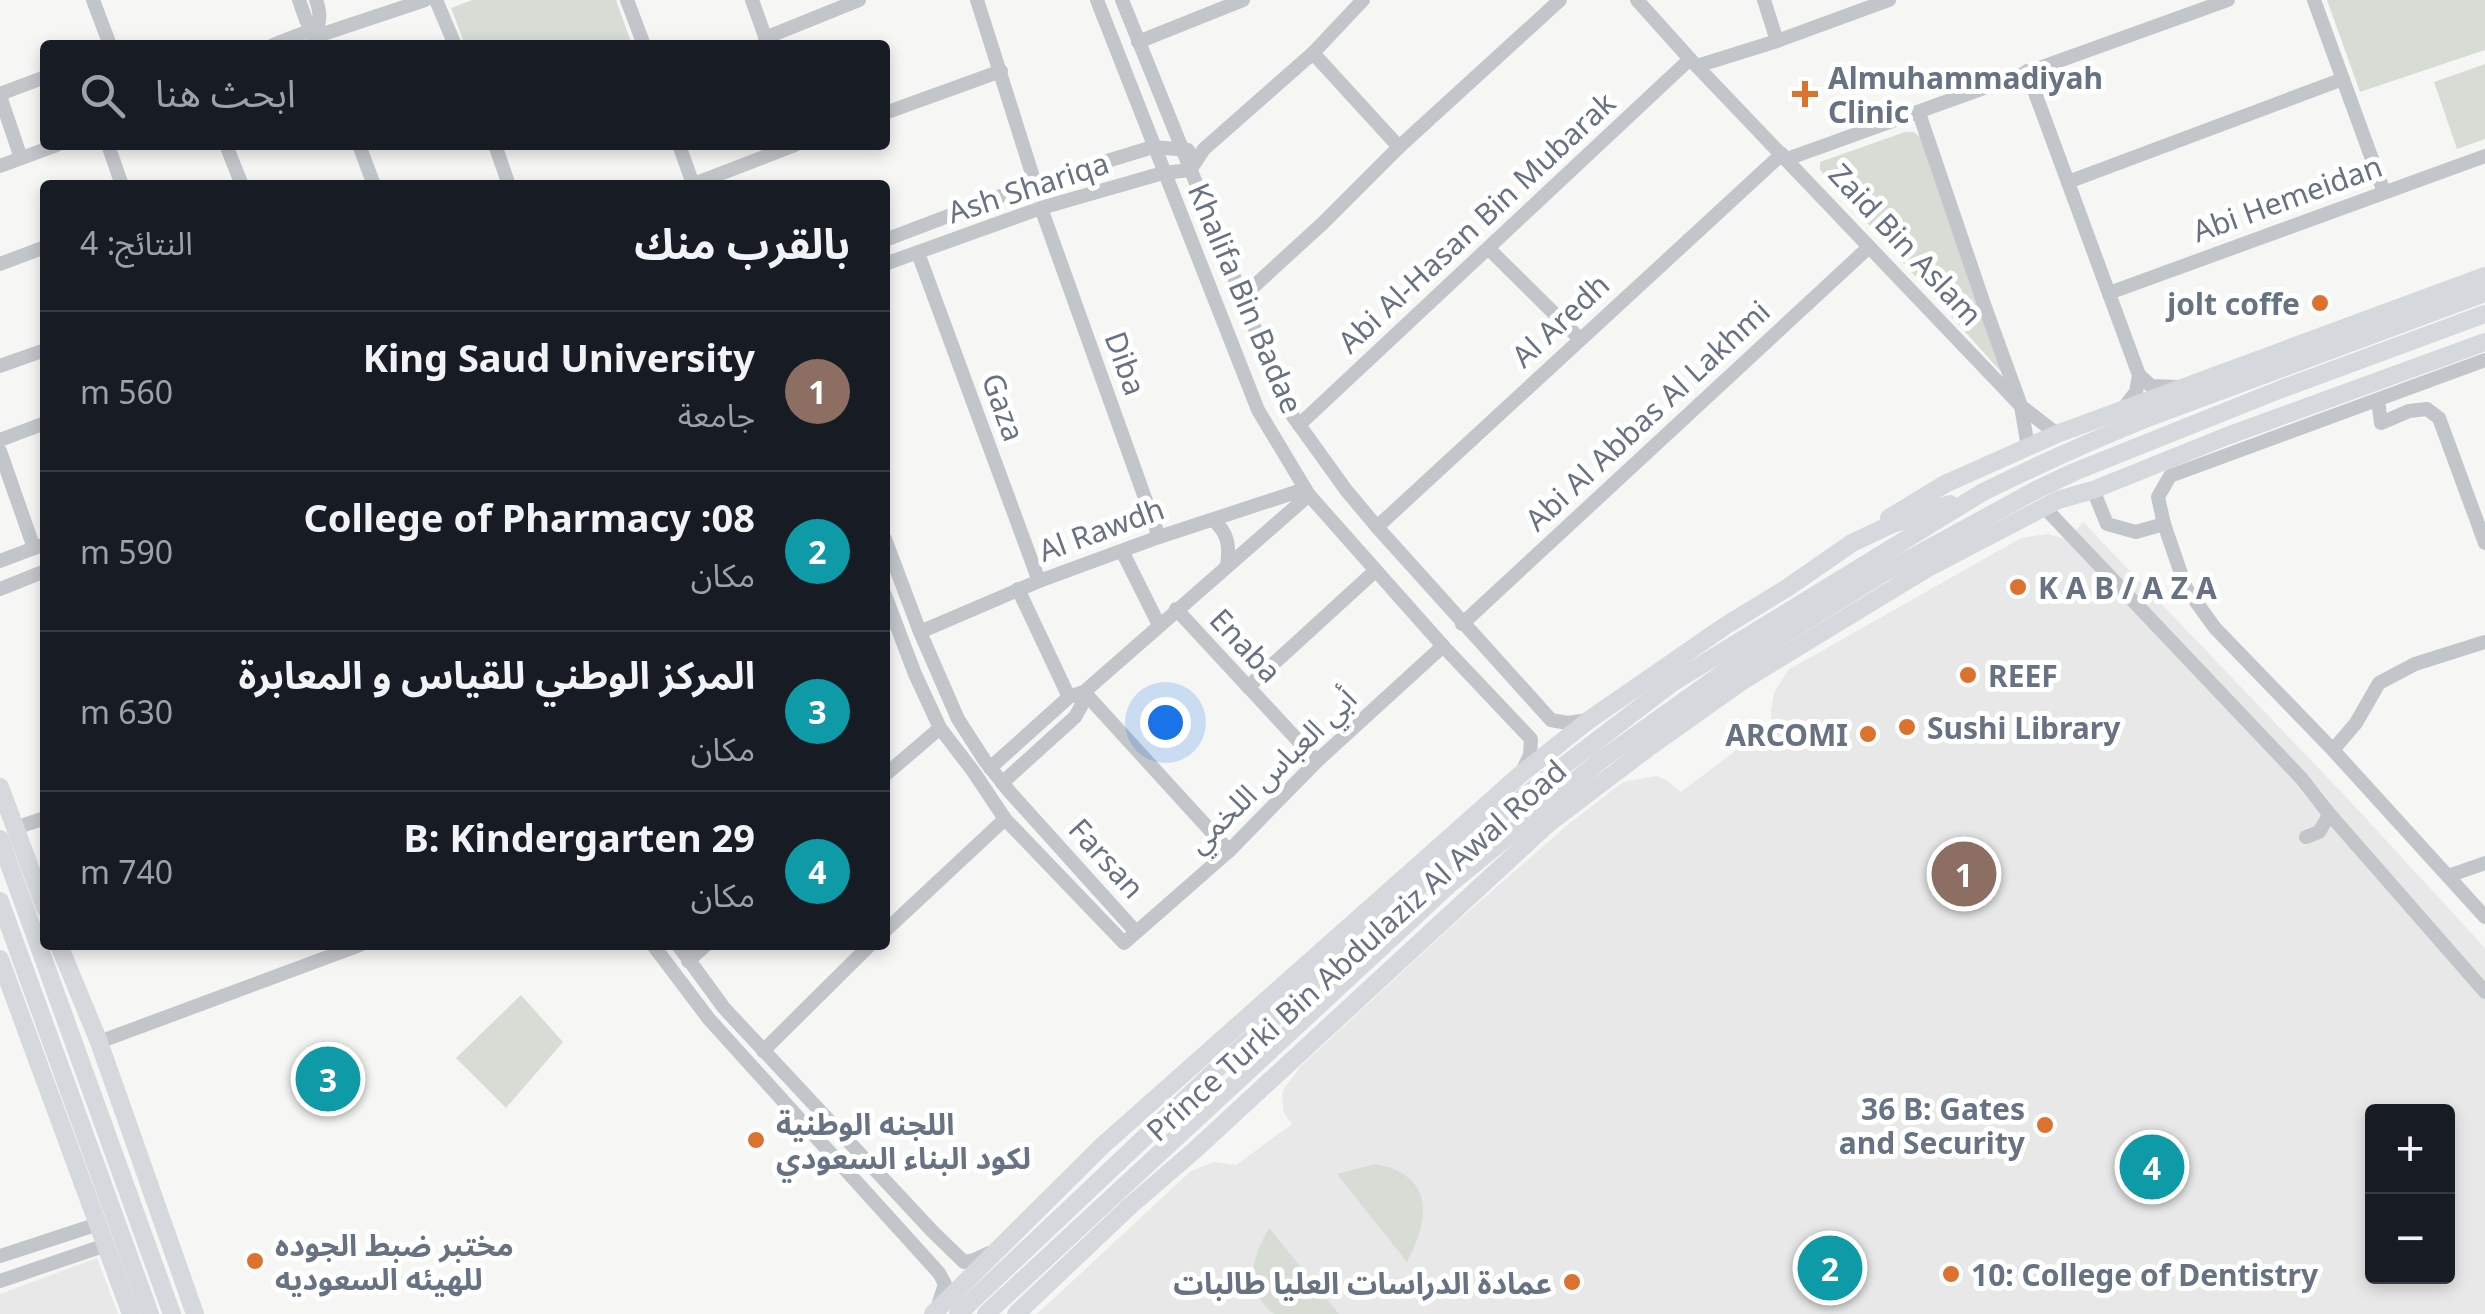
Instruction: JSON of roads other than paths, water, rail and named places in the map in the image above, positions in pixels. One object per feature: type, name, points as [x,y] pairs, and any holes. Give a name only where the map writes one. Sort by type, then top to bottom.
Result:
[{"type":"main road","points":[[935,1312],[1102,1146],[1522,774],[1589,720],[1877,524],[1945,484],[2056,434],[2485,276]]},
{"type":"main road","name":"Prince Turki Bin Abdulaziz Al Awal Road","points":[[986,1314],[1451,883],[1600,760],[1730,668],[1880,575],[2036,490],[2485,293]]},
{"type":"main road","name":"Prince Turki Bin Abdulaziz Al Awal Road","points":[[958,1314],[1219,1067],[1493,820],[1672,683],[1984,492],[2105,435],[2485,314]]},
{"type":"main road","points":[[2051,503],[2485,342]]},
{"type":"main road","points":[[1016,1314],[1550,823],[1648,748],[1744,680],[1926,569],[2192,424]]},
{"type":"main road","points":[[1852,544],[1890,525],[1984,492]]},
{"type":"main road","points":[[0,787],[8,834],[40,932]]},
{"type":"main road","points":[[8,834],[40,898]]},
{"type":"main road","points":[[0,901],[150,1314]]},
{"type":"main road","points":[[46,950],[103,1124],[172,1314]]},
{"type":"main road","points":[[59,950],[103,1124]]},
{"type":"main road","points":[[60,950],[99,1042],[196,1314]]},
{"type":"main road","points":[[0,959],[7,1003],[131,1314]]},
{"type":"main road","points":[[1243,1074],[1306,1033],[1333,1021]]},
{"type":"main road","points":[[1064,1213],[1142,1110]]},
{"type":"street","points":[[94,0],[108,40]]},
{"type":"street","points":[[299,0],[318,40]]},
{"type":"street","points":[[316,0],[322,14],[318,40]]},
{"type":"street","points":[[318,40],[425,0]]},
{"type":"street","points":[[436,0],[453,40]]},
{"type":"street","points":[[628,0],[642,40]]},
{"type":"street","points":[[752,0],[767,40]]},
{"type":"street","points":[[769,40],[859,0]]},
{"type":"street","points":[[977,0],[1036,183]]},
{"type":"street","name":"Khalifa Bin Badae","points":[[1097,0],[1258,410],[1307,492],[1531,739],[1522,774]]},
{"type":"street","name":"Khalifa Bin Badae","points":[[1122,0],[1287,408],[1377,527],[1551,720],[1589,720]]},
{"type":"street","points":[[1138,42],[1243,0]]},
{"type":"street","points":[[1190,170],[1204,149],[1314,54],[1363,0]]},
{"type":"street","points":[[1242,298],[1560,0]]},
{"type":"street","name":"Zaid Bin Aslam","points":[[1637,0],[2021,406],[2056,434]]},
{"type":"street","points":[[1764,0],[1778,41]]},
{"type":"street","points":[[1694,62],[1778,41],[1889,0]]},
{"type":"street","name":"Al Aredh","points":[[1377,527],[1784,156],[1919,113],[2228,0]]},
{"type":"street","points":[[2314,0],[2384,192]]},
{"type":"street","points":[[286,40],[306,32],[318,40]]},
{"type":"street","points":[[1314,54],[1399,147]]},
{"type":"street","name":"Abi Al-Hasan Bin Mubarak","points":[[1300,425],[1694,62]]},
{"type":"street","points":[[890,110],[1001,71]]},
{"type":"street","points":[[2027,71],[2138,375],[2136,392],[2121,411]]},
{"type":"street","points":[[2068,182],[2343,78]]},
{"type":"street","points":[[21,158],[0,95],[40,79]]},
{"type":"street","points":[[1919,113],[2021,406],[2028,447]]},
{"type":"street","name":"Ash Shariqa","points":[[890,238],[1036,183],[1153,147],[1204,149]]},
{"type":"street","points":[[0,166],[43,150]]},
{"type":"street","points":[[110,150],[120,180]]},
{"type":"street","points":[[228,150],[240,180]]},
{"type":"street","points":[[361,150],[372,180]]},
{"type":"street","points":[[496,150],[507,180]]},
{"type":"street","points":[[681,150],[690,180]]},
{"type":"street","points":[[705,180],[782,150]]},
{"type":"street","name":"Abi Hemeidan","points":[[2108,293],[2485,156]]},
{"type":"street","name":"Ash Shariqa","points":[[890,262],[1041,208],[1163,173],[1190,170]]},
{"type":"street","name":"Diba","points":[[1041,208],[1159,537]]},
{"type":"street","name":"Abi Al Abbas Al Lakhmi","points":[[1462,624],[1869,247]]},
{"type":"street","points":[[0,264],[40,249]]},
{"type":"street","points":[[1489,249],[1580,340]]},
{"type":"street","name":"Gaza","points":[[918,252],[1039,580]]},
{"type":"street","points":[[0,366],[40,352]]},
{"type":"street","points":[[2485,360],[2170,476],[2158,496],[2186,588],[2215,628],[2485,917]]},
{"type":"street","points":[[2138,375],[2151,386],[2185,388]]},
{"type":"street","points":[[2378,400],[2382,423],[2409,411],[2428,409],[2440,418],[2485,544]]},
{"type":"street","points":[[0,440],[40,426]]},
{"type":"street","points":[[0,451],[40,546],[0,561]]},
{"type":"street","points":[[2093,490],[2107,524],[2136,532],[2164,524]]},
{"type":"street","points":[[1076,695],[1307,492]]},
{"type":"street","name":"Al Rawdh","points":[[920,632],[1039,580],[1159,537],[1307,492]]},
{"type":"street","points":[[2051,503],[2302,779],[2485,992]]},
{"type":"street","points":[[1213,520],[1223,528],[1230,548],[1226,566]]},
{"type":"street","name":"Farsan","points":[[890,551],[958,719],[996,776],[1136,932],[1124,943],[1005,819],[940,728],[890,612]]},
{"type":"street","points":[[1122,551],[1159,625]]},
{"type":"street","points":[[1248,687],[1375,570]]},
{"type":"street","points":[[0,589],[40,573]]},
{"type":"street","points":[[1018,589],[1076,695],[1229,851]]},
{"type":"street","name":"Enaba","points":[[1176,610],[1318,761]]},
{"type":"street","points":[[2333,750],[2356,723],[2378,683],[2414,664],[2485,642]]},
{"type":"street","name":"أبي العباس اللخمي","points":[[1136,932],[1229,851],[1318,761],[1443,646]]},
{"type":"street","points":[[1507,714],[1524,713],[1524,690]]},
{"type":"street","points":[[981,783],[1075,717],[1084,701],[1076,695]]},
{"type":"street","points":[[890,771],[940,728]]},
{"type":"street","points":[[2306,837],[2324,825],[2326,810]]},
{"type":"street","points":[[2326,810],[2350,828],[2485,978]]},
{"type":"street","points":[[890,926],[1005,819]]},
{"type":"street","points":[[8,834],[40,820]]},
{"type":"street","points":[[2448,876],[2485,863]]},
{"type":"street","points":[[99,1042],[347,950]]},
{"type":"street","points":[[657,950],[709,1019],[946,1284],[935,1312]]},
{"type":"street","points":[[681,950],[724,1008],[763,1051],[964,1262],[999,1248]]},
{"type":"street","points":[[688,962],[701,950]]},
{"type":"street","points":[[763,1051],[864,950]]},
{"type":"street","points":[[0,1256],[98,1224]]},
{"type":"street","points":[[917,1250],[933,1256],[942,1249],[933,1232]]},
{"type":"street","points":[[63,1236],[70,1256]]},
{"type":"street","points":[[0,1281],[106,1245]]},
{"type":"place","name":"Almuhammadiyah Clinic","points":[[1805,94]]},
{"type":"place","name":"jolt coffe","points":[[2320,303]]},
{"type":"place","name":"K A B / A Z A","points":[[2018,587]]},
{"type":"place","name":"REEF","points":[[1968,675]]},
{"type":"place","name":"Sushi Library","points":[[1907,727]]},
{"type":"place","name":"ARCOMI","points":[[1868,734]]},
{"type":"place","name":"King Saud University","points":[[1964,874]]},
{"type":"place","name":"المركز الوطني للقياس و المعابرة","points":[[328,1079]]},
{"type":"place","name":"36 B: Gates and Security","points":[[2045,1125]]},
{"type":"place","name":"اللجنه الوطنية لكود البناء السعودي","points":[[756,1140]]},
{"type":"place","name":"29 B: Kindergarten","points":[[2152,1167]]},
{"type":"place","name":"مختبر ضبط الجوده للهيئه السعوديه","points":[[255,1261]]},
{"type":"place","name":"08: College of Pharmacy","points":[[1830,1268]]},
{"type":"place","name":"10: College of Dentistry","points":[[1951,1274]]},
{"type":"place","name":"عمادة الدراسات العليا طالبات","points":[[1572,1282]]}]
